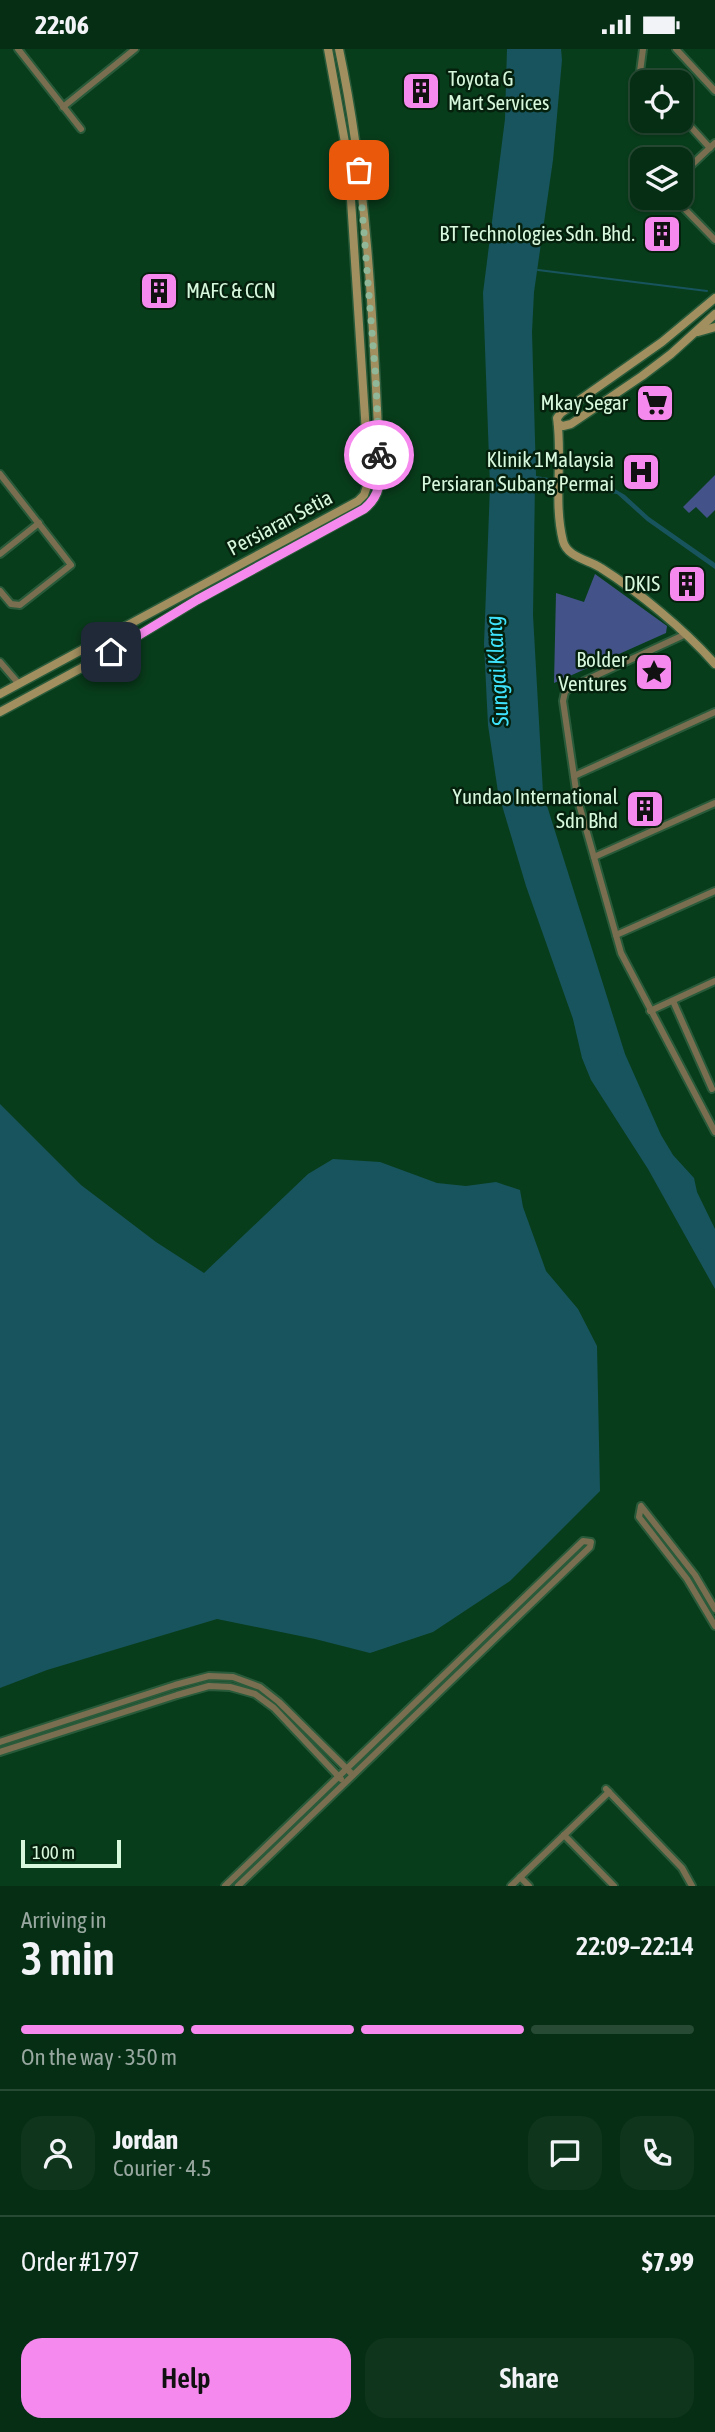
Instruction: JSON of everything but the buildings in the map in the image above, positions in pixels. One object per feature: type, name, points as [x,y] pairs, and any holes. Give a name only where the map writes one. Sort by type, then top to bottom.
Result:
[{"type":"street","points":[[63,107],[135,49]]},
{"type":"street","points":[[328,49],[346,148],[369,480],[366,493],[374,500],[380,481],[368,278],[354,125],[339,49]]},
{"type":"street","points":[[640,70],[643,49]]},
{"type":"street","points":[[676,49],[715,91]]},
{"type":"street","points":[[23,51],[81,129]]},
{"type":"street","points":[[693,127],[713,145],[693,164]]},
{"type":"street","points":[[686,210],[715,240]]},
{"type":"street","points":[[715,299],[662,342],[557,418],[563,541],[569,551],[605,571],[685,634],[715,664]]},
{"type":"street","points":[[558,424],[571,424],[642,376],[715,314]]},
{"type":"street","points":[[693,334],[715,327]]},
{"type":"street","points":[[0,474],[3,482],[71,566],[20,605],[11,604],[0,591]]},
{"type":"street","name":"Persiaran Setia","points":[[0,694],[358,501],[366,493]]},
{"type":"street","name":"Persiaran Setia","points":[[0,712],[364,509],[374,500]]},
{"type":"street","points":[[0,554],[38,523]]},
{"type":"street","points":[[685,634],[571,687],[565,692],[563,701],[574,776],[616,935],[631,976],[715,1132]]},
{"type":"street","points":[[0,662],[27,697]]},
{"type":"street","points":[[574,776],[715,712]]},
{"type":"street","points":[[594,857],[715,803]]},
{"type":"street","points":[[616,935],[715,891]]},
{"type":"street","points":[[650,1011],[715,981]]},
{"type":"street","points":[[673,1000],[714,1089],[697,1096]]},
{"type":"street","points":[[715,1609],[695,1574],[641,1506],[639,1517],[687,1579],[715,1626]]},
{"type":"street","points":[[225,1886],[583,1541],[591,1542],[590,1547],[238,1886]]},
{"type":"street","points":[[0,1742],[175,1685],[209,1676],[233,1677],[260,1687],[279,1702],[353,1775]]},
{"type":"street","points":[[0,1752],[177,1695],[209,1686],[230,1687],[255,1694],[274,1708],[344,1783]]},
{"type":"street","points":[[511,1886],[607,1791],[682,1868],[692,1886]]},
{"type":"street","points":[[564,1835],[614,1886]]},
{"type":"street","points":[[520,1877],[529,1886]]},
{"type":"shaded area","points":[[715,475],[715,510],[707,518],[696,507],[689,513],[683,507]]},
{"type":"shaded area","points":[[595,574],[667,626],[666,633],[554,683],[556,593],[584,602]]},
{"type":"water","name":"Sungai Klang","points":[[507,49],[561,49],[562,60],[553,160],[534,292],[532,332],[536,476],[613,488],[715,563],[715,569],[647,521],[617,494],[535,483],[533,615],[543,793],[625,1054],[661,1135],[673,1155],[694,1178],[697,1192],[715,1229],[715,1289],[648,1169],[591,1080],[582,1058],[573,1019],[526,886],[498,792],[488,725],[484,644],[490,486],[483,293],[505,119]]},
{"type":"water","points":[[0,1104],[81,1185],[156,1242],[204,1273],[308,1174],[333,1159],[380,1162],[437,1183],[466,1186],[496,1182],[520,1190],[523,1207],[546,1271],[578,1309],[597,1346],[600,1491],[510,1581],[433,1632],[370,1653],[217,1619],[47,1670],[0,1688]]},
{"type":"waterway","points":[[538,270],[707,291]]},
{"type":"way so far","points":[[359,170],[376,382],[379,455]]},
{"type":"place","name":"Toyota G Mart Services","points":[[421,91]]},
{"type":"place","name":"BT Technologies Sdn. Bhd.","points":[[662,234]]},
{"type":"place","name":"MAFC & CCN","points":[[159,291]]},
{"type":"place","name":"Mkay Segar","points":[[655,403]]},
{"type":"place","name":"Klinik 1Malaysia Persiaran Subang Permai","points":[[641,472]]},
{"type":"place","name":"DKIS","points":[[687,584]]},
{"type":"place","name":"Bolder Ventures","points":[[654,672]]},
{"type":"place","name":"Yundao International Sdn Bhd","points":[[645,809]]},
{"type":"route","points":[[111,652],[197,600],[364,509],[372,503],[380,489],[379,455]]}]
